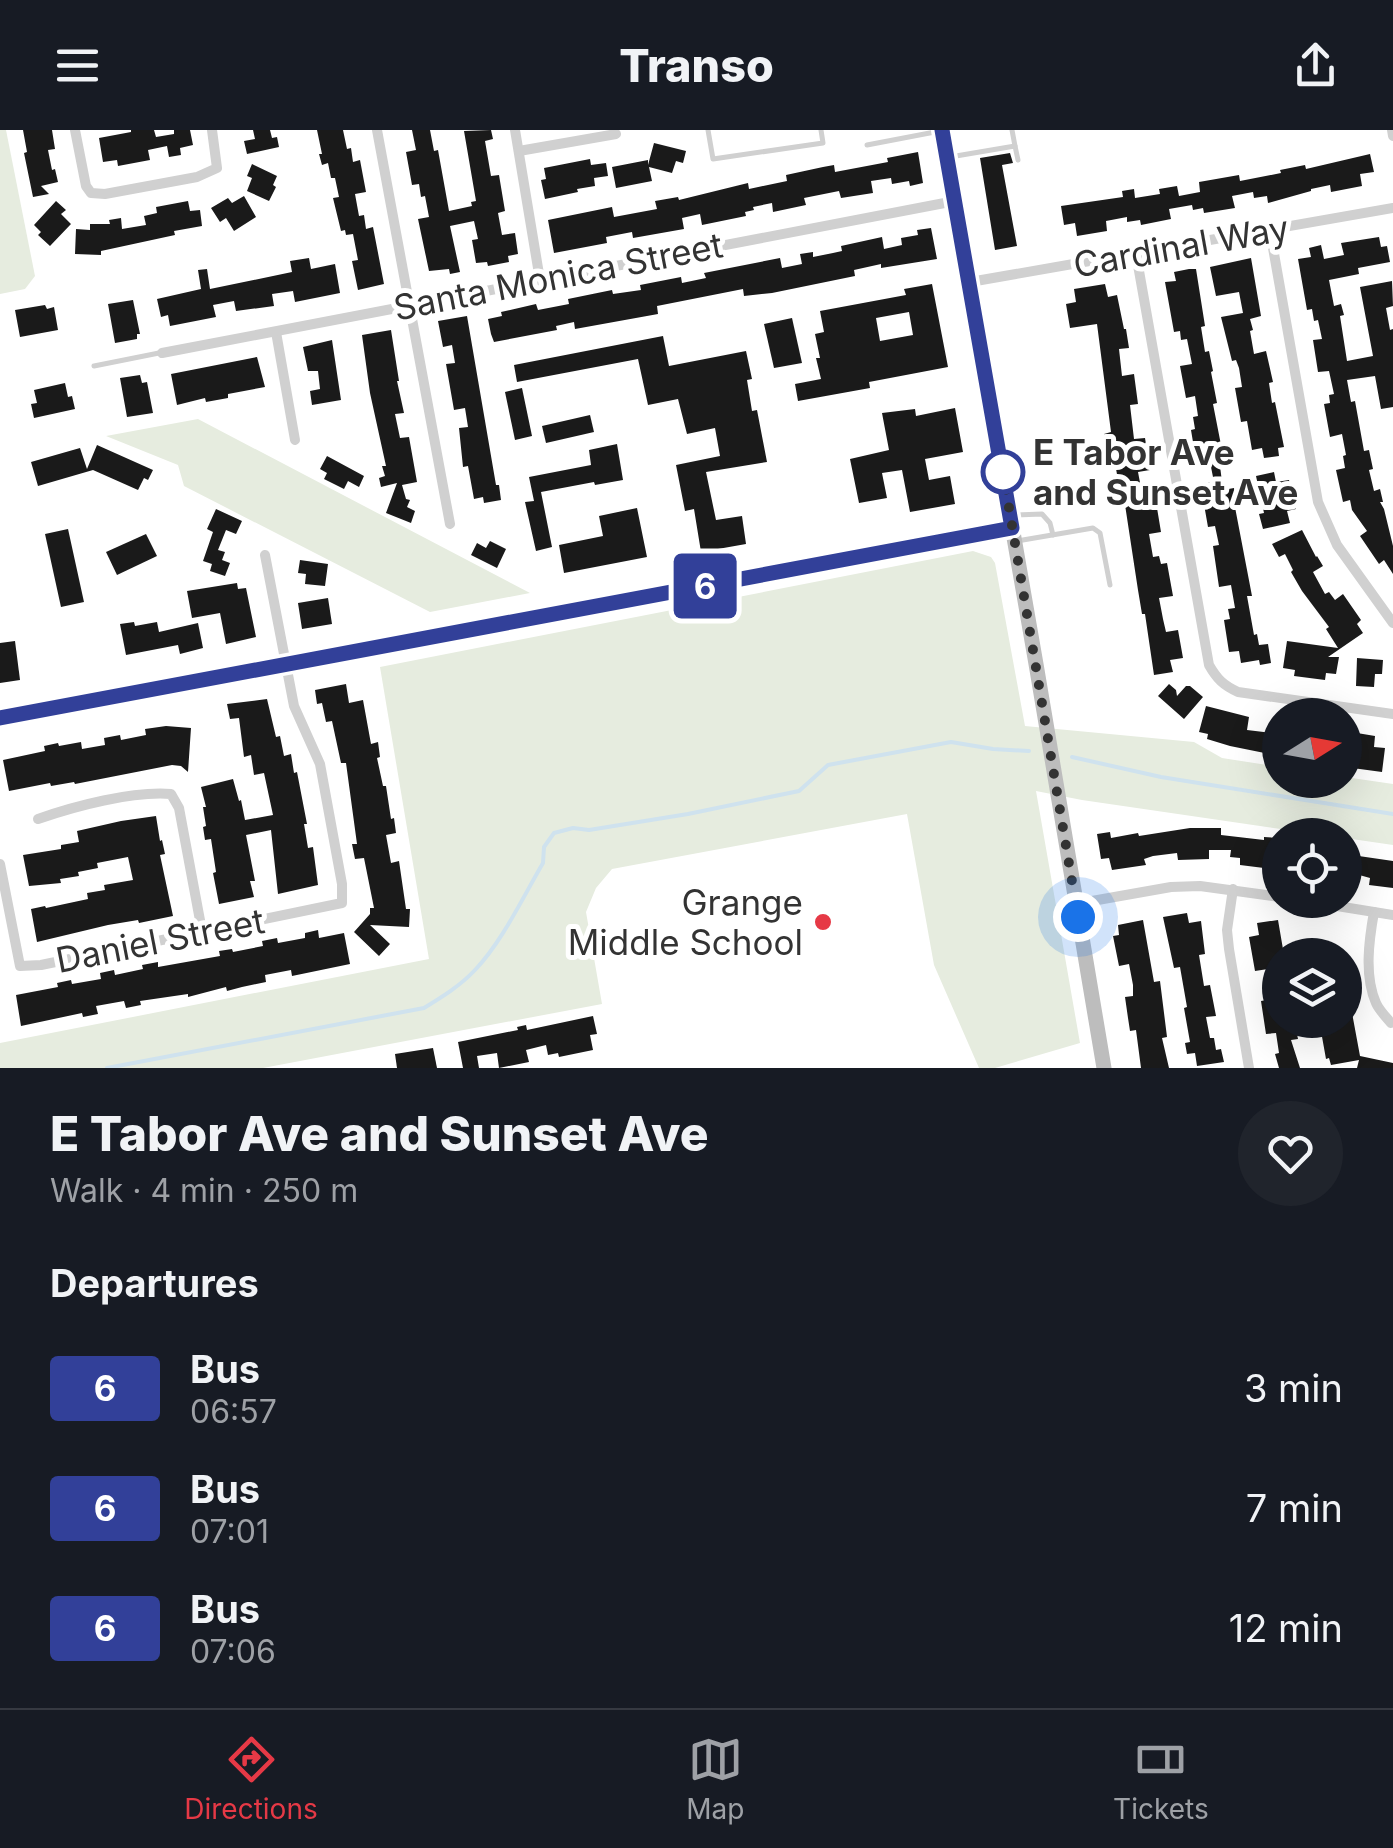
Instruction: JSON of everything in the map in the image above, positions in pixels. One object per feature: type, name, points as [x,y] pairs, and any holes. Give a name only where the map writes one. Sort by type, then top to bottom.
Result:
[{"type":"main road","points":[[942,130],[1104,1068]]},
{"type":"main road","points":[[0,718],[1012,529]]},
{"type":"street","points":[[74,130],[82,172],[92,194],[197,177],[217,168],[212,130]]},
{"type":"street","points":[[377,130],[450,524]]},
{"type":"street","points":[[514,130],[540,280]]},
{"type":"street","points":[[518,151],[616,134]]},
{"type":"street","name":"Santa Monica Street","points":[[162,352],[955,202]]},
{"type":"street","name":"Cardinal Way","points":[[970,282],[1393,208]]},
{"type":"street","points":[[1270,231],[1318,502],[1337,545],[1393,623]]},
{"type":"street","points":[[1136,254],[1209,665],[1216,678],[1238,692],[1393,714]]},
{"type":"street","points":[[276,332],[295,440]]},
{"type":"street","points":[[265,555],[286,664]]},
{"type":"street","name":"Daniel Street","points":[[0,864],[20,966],[342,903],[320,764],[294,706],[286,664]]},
{"type":"street","points":[[38,819],[68,808],[154,793],[171,794],[178,808],[202,931]]},
{"type":"street","points":[[1075,904],[1171,887],[1200,886],[1262,894]]},
{"type":"street","points":[[1233,890],[1228,949],[1249,1068]]},
{"type":"street","points":[[1362,910],[1393,915]]},
{"type":"street","points":[[1374,912],[1368,945],[1369,969],[1376,1003],[1391,1023]]},
{"type":"lane","points":[[708,130],[713,158],[823,143],[821,130]]},
{"type":"lane","points":[[867,145],[942,130]]},
{"type":"lane","points":[[1012,130],[1018,160]]},
{"type":"lane","points":[[947,158],[1015,146]]},
{"type":"lane","points":[[94,366],[162,352]]},
{"type":"lane","points":[[1012,529],[1042,514],[1050,523],[1052,535]]},
{"type":"lane","points":[[1012,529],[1052,535],[1093,528],[1100,534],[1110,585]]},
{"type":"shaded area","points":[[0,130],[6,130],[35,276],[25,289],[0,294]]},
{"type":"shaded area","points":[[198,419],[530,593],[430,612],[184,486],[178,465],[106,436]]},
{"type":"shaded area","points":[[973,551],[991,557],[995,563],[1025,726],[1194,742],[1222,758],[1262,764],[1262,798],[1362,798],[1362,779],[1393,784],[1393,845],[1362,840],[1362,818],[1262,818],[1262,826],[1036,791],[1080,1043],[995,1068],[979,1068],[934,965],[907,814],[612,869],[596,888],[586,912],[602,1004],[263,1068],[0,1068],[0,1043],[429,959],[380,667]]},
{"type":"building","points":[[23,130],[52,130],[55,149],[48,150],[58,182],[41,186],[49,194],[33,197]]},
{"type":"building","points":[[131,130],[154,130],[156,137],[174,134],[174,130],[190,130],[193,145],[180,148],[181,155],[169,157],[167,146],[148,150],[150,160],[118,166],[117,160],[103,162],[99,138]]},
{"type":"building","points":[[253,130],[270,130],[279,147],[247,154],[244,141],[255,139]]},
{"type":"building","points":[[317,130],[343,130],[353,162],[360,160],[366,192],[355,194],[359,216],[364,215],[366,229],[373,227],[384,284],[358,290],[352,261],[358,260],[353,234],[341,231],[333,198],[339,197],[335,178],[331,178],[328,163],[322,165]]},
{"type":"building","points":[[412,130],[430,130],[434,151],[438,150],[449,211],[472,206],[471,202],[476,201],[464,131],[491,130],[493,139],[485,141],[491,176],[499,175],[505,211],[498,213],[502,235],[515,233],[518,254],[508,256],[509,262],[488,266],[487,262],[476,263],[472,240],[478,239],[474,221],[450,226],[460,272],[429,271],[418,219],[429,217],[425,196],[421,197],[419,184],[412,185],[406,152],[416,150]]},
{"type":"building","points":[[654,143],[686,151],[683,163],[676,161],[672,173],[649,167],[652,181],[616,188],[612,167],[648,160],[648,165]]},
{"type":"building","points":[[918,152],[923,183],[892,184],[891,178],[871,181],[873,193],[841,198],[839,191],[804,198],[806,205],[773,212],[772,203],[753,207],[754,210],[745,212],[746,216],[702,225],[700,214],[682,218],[684,229],[633,238],[632,232],[606,237],[607,243],[554,253],[548,220],[612,207],[614,217],[657,209],[655,201],[678,197],[679,200],[748,183],[749,189],[787,181],[786,175],[834,165],[835,172]]},
{"type":"building","points":[[1010,153],[1013,163],[1002,165],[1017,246],[995,250],[980,158]]},
{"type":"building","points":[[1370,154],[1374,172],[1360,174],[1362,186],[1331,192],[1330,185],[1268,203],[1267,196],[1254,198],[1253,192],[1232,196],[1235,208],[1204,213],[1203,208],[1193,210],[1192,205],[1169,209],[1171,219],[1141,225],[1140,220],[1127,222],[1127,217],[1106,221],[1107,231],[1077,236],[1075,223],[1064,225],[1061,206],[1123,197],[1122,191],[1134,189],[1135,198],[1160,194],[1159,189],[1177,186],[1179,196],[1200,192],[1199,182],[1239,175],[1240,181]]},
{"type":"building","points":[[590,159],[591,165],[606,163],[608,176],[594,178],[595,186],[545,199],[541,180],[546,179],[544,168]]},
{"type":"building","points":[[252,164],[277,176],[269,201],[247,191]]},
{"type":"building","points":[[244,196],[256,217],[234,231],[226,218],[220,222],[211,208],[228,198],[232,203]]},
{"type":"building","points":[[56,201],[66,210],[61,214],[71,224],[50,246],[34,225]]},
{"type":"building","points":[[188,201],[190,211],[200,210],[202,226],[101,251],[101,255],[75,254],[76,229],[90,230],[90,224],[110,224],[109,220],[121,218],[122,229],[146,225],[144,216],[157,213],[156,207]]},
{"type":"building","points":[[931,228],[937,259],[881,268],[881,264],[854,270],[855,276],[772,293],[744,296],[743,289],[657,306],[658,314],[575,329],[574,322],[556,326],[557,330],[494,342],[491,334],[488,319],[502,316],[501,312],[536,304],[538,310],[569,304],[568,299],[612,290],[613,294],[641,290],[640,285],[681,277],[682,283],[706,278],[704,273],[780,258],[782,268],[802,264],[800,254],[813,252],[813,257],[833,253],[842,251],[841,246],[882,237],[884,249],[902,245],[901,238],[918,235],[917,230]]},
{"type":"building","points":[[1379,237],[1381,247],[1387,246],[1390,262],[1358,268],[1359,274],[1329,280],[1334,306],[1341,304],[1344,315],[1340,316],[1347,361],[1373,356],[1360,287],[1392,281],[1393,306],[1386,308],[1390,330],[1393,329],[1393,407],[1381,409],[1375,376],[1347,380],[1364,451],[1369,450],[1374,491],[1380,489],[1393,546],[1393,574],[1384,560],[1379,564],[1360,536],[1367,531],[1352,510],[1350,500],[1343,502],[1336,470],[1345,468],[1346,455],[1342,434],[1330,437],[1324,404],[1330,403],[1329,395],[1334,394],[1329,371],[1318,372],[1313,340],[1322,339],[1318,320],[1314,321],[1312,309],[1307,310],[1298,259],[1311,257],[1309,248],[1321,245],[1324,259],[1344,255],[1341,243]]},
{"type":"building","points":[[309,258],[311,269],[335,264],[340,293],[295,302],[293,291],[272,294],[274,306],[236,311],[234,301],[213,305],[216,317],[170,326],[168,315],[161,317],[157,299],[201,289],[198,270],[207,269],[210,289],[292,272],[290,261]]},
{"type":"building","points":[[1251,258],[1261,316],[1250,319],[1254,354],[1266,351],[1273,382],[1269,383],[1272,403],[1275,402],[1284,447],[1278,448],[1279,456],[1264,458],[1262,448],[1252,450],[1247,421],[1241,422],[1235,388],[1242,387],[1239,368],[1236,360],[1232,361],[1221,317],[1243,313],[1239,292],[1216,296],[1210,267]]},
{"type":"building","points":[[1196,269],[1205,352],[1209,351],[1213,371],[1217,403],[1213,404],[1221,445],[1226,444],[1229,465],[1220,466],[1223,490],[1234,488],[1252,596],[1247,596],[1254,635],[1257,634],[1259,645],[1268,644],[1271,663],[1241,663],[1239,651],[1229,652],[1224,620],[1230,619],[1228,609],[1235,608],[1231,585],[1219,587],[1213,546],[1219,545],[1215,526],[1208,527],[1202,493],[1208,492],[1207,483],[1214,482],[1209,457],[1196,460],[1191,430],[1195,429],[1193,417],[1198,416],[1195,396],[1186,398],[1180,366],[1192,364],[1187,339],[1181,340],[1180,331],[1174,332],[1165,282],[1176,281],[1174,272]]},
{"type":"building","points":[[932,284],[948,367],[869,382],[870,388],[798,401],[795,384],[821,379],[815,334],[824,332],[820,311],[906,295],[904,289]],"holes":[[[909,312],[913,335],[880,341],[876,318]]]},
{"type":"building","points":[[1105,284],[1108,297],[1117,295],[1126,329],[1129,348],[1119,349],[1122,376],[1134,374],[1138,404],[1130,405],[1134,439],[1145,438],[1150,470],[1138,472],[1144,504],[1156,502],[1161,532],[1149,534],[1153,557],[1159,556],[1161,564],[1167,563],[1173,596],[1159,598],[1163,619],[1166,632],[1178,630],[1183,658],[1170,660],[1173,672],[1154,675],[1122,485],[1119,486],[1114,457],[1108,458],[1104,434],[1111,432],[1097,324],[1070,328],[1066,304],[1076,302],[1074,289]]},
{"type":"building","points":[[133,300],[140,334],[137,339],[115,343],[108,304]]},
{"type":"building","points":[[45,305],[47,309],[54,307],[58,330],[20,337],[15,310]]},
{"type":"building","points":[[467,316],[501,500],[484,503],[483,497],[474,499],[468,466],[463,467],[459,428],[468,427],[465,408],[454,410],[446,364],[455,363],[452,345],[443,347],[438,321]]},
{"type":"building","points":[[792,318],[802,363],[774,368],[764,324]]},
{"type":"building","points":[[391,330],[404,413],[395,414],[400,438],[409,437],[417,482],[402,485],[406,499],[410,500],[407,507],[415,511],[411,523],[386,513],[397,483],[381,487],[379,478],[385,476],[382,466],[386,466],[362,335]]},
{"type":"building","points":[[663,336],[669,366],[746,351],[752,379],[747,380],[752,411],[757,410],[767,462],[706,472],[716,520],[742,516],[746,544],[701,552],[694,509],[685,511],[676,465],[720,456],[715,428],[687,434],[678,399],[648,405],[638,359],[517,382],[514,365]]},
{"type":"building","points":[[332,340],[341,400],[312,405],[310,391],[320,389],[318,371],[308,371],[303,347]]},
{"type":"building","points":[[257,357],[265,387],[228,394],[228,398],[206,402],[205,398],[177,405],[171,374]]},
{"type":"building","points":[[140,375],[142,383],[147,382],[153,413],[127,417],[120,378]]},
{"type":"building","points":[[65,383],[75,409],[34,418],[34,390]]},
{"type":"building","points":[[522,388],[532,436],[515,440],[505,392]]},
{"type":"building","points":[[955,408],[963,452],[925,459],[929,480],[950,476],[955,504],[910,512],[902,470],[882,473],[887,498],[859,503],[850,459],[889,450],[882,413],[915,409],[916,416]]},
{"type":"building","points":[[590,415],[594,432],[546,443],[542,426]]},
{"type":"building","points":[[617,444],[623,480],[541,492],[552,547],[536,551],[525,502],[534,501],[529,477],[591,465],[589,450]]},
{"type":"building","points":[[97,445],[153,470],[148,480],[144,478],[138,490],[93,470],[38,486],[31,462],[80,448],[87,469]]},
{"type":"building","points":[[327,456],[364,476],[359,487],[348,481],[344,489],[324,479],[327,473],[320,469]]},
{"type":"building","points":[[1274,472],[1276,482],[1289,480],[1296,509],[1287,511],[1290,523],[1263,529],[1259,514],[1264,513],[1256,476]]},
{"type":"building","points":[[637,508],[647,557],[564,573],[559,545],[603,536],[599,516]]},
{"type":"building","points":[[216,509],[242,521],[236,534],[226,530],[218,550],[225,552],[222,560],[230,563],[225,576],[210,571],[212,564],[203,561],[213,532],[207,529]]},
{"type":"building","points":[[68,529],[84,602],[61,607],[45,534]]},
{"type":"building","points":[[1302,530],[1323,566],[1313,572],[1325,594],[1329,592],[1335,600],[1343,594],[1361,620],[1357,624],[1363,633],[1328,657],[1339,657],[1336,674],[1326,673],[1325,680],[1294,676],[1295,670],[1283,668],[1287,641],[1338,648],[1326,629],[1329,627],[1291,572],[1285,554],[1279,557],[1272,544]]},
{"type":"building","points":[[146,534],[157,556],[117,575],[106,552]]},
{"type":"building","points":[[490,541],[506,549],[497,568],[471,555],[477,543],[486,548]]},
{"type":"building","points":[[300,560],[328,564],[325,586],[305,584],[306,574],[298,573]]},
{"type":"building","points":[[237,583],[238,589],[246,588],[256,637],[226,644],[220,613],[192,618],[187,591]]},
{"type":"building","points":[[328,598],[332,624],[302,629],[298,603]]},
{"type":"building","points":[[134,622],[135,626],[157,622],[159,632],[198,623],[203,648],[180,654],[178,645],[126,655],[120,624]]},
{"type":"building","points":[[15,641],[20,680],[0,683],[0,643]]},
{"type":"building","points":[[1357,658],[1383,660],[1382,674],[1375,674],[1374,687],[1356,686]]},
{"type":"building","points":[[346,684],[349,703],[363,700],[371,744],[378,742],[377,758],[396,833],[386,835],[391,863],[399,861],[406,909],[410,909],[409,927],[370,925],[390,944],[379,956],[354,932],[370,914],[370,908],[374,908],[364,858],[355,859],[352,844],[357,844],[346,763],[341,763],[332,721],[326,722],[315,690]]},
{"type":"building","points":[[1169,684],[1177,696],[1190,686],[1203,697],[1184,719],[1158,696]]},
{"type":"building","points":[[267,699],[276,737],[280,736],[284,756],[291,754],[294,773],[297,772],[308,848],[313,847],[318,885],[278,894],[271,830],[246,835],[255,881],[250,881],[254,897],[219,904],[211,839],[205,840],[203,827],[206,807],[201,787],[233,779],[245,820],[273,815],[264,773],[254,775],[251,755],[244,757],[239,718],[230,719],[227,704]]},
{"type":"building","points":[[1206,706],[1249,717],[1247,730],[1262,732],[1262,752],[1207,739],[1208,734],[1199,732]]},
{"type":"building","points":[[191,728],[188,772],[172,765],[75,784],[50,783],[9,791],[3,760],[45,751],[44,746],[58,743],[59,746],[81,742],[82,749],[105,745],[104,738],[120,735],[121,740],[146,735],[145,729]]},
{"type":"building","points":[[1362,734],[1375,736],[1374,747],[1385,748],[1382,772],[1362,769]]},
{"type":"building","points":[[156,816],[173,916],[108,925],[37,942],[31,909],[88,899],[87,893],[105,890],[104,885],[133,880],[128,857],[97,863],[98,868],[60,879],[61,883],[29,886],[23,855],[79,842],[77,831]]},
{"type":"building","points":[[1190,828],[1221,828],[1221,835],[1262,840],[1262,868],[1240,865],[1240,858],[1230,857],[1231,850],[1209,850],[1209,859],[1178,860],[1177,853],[1153,856],[1144,859],[1146,865],[1112,870],[1109,858],[1101,859],[1097,834],[1110,832],[1111,838],[1138,833],[1139,836]]},
{"type":"building","points":[[1362,856],[1393,861],[1393,888],[1369,885],[1370,878],[1362,876]]},
{"type":"building","points":[[1187,913],[1189,923],[1201,921],[1205,954],[1199,955],[1204,986],[1210,985],[1216,1016],[1206,1017],[1210,1038],[1214,1038],[1216,1050],[1221,1049],[1224,1062],[1197,1066],[1195,1053],[1187,1054],[1185,1043],[1190,1042],[1180,967],[1174,968],[1163,917]]},
{"type":"building","points":[[1143,920],[1154,982],[1160,981],[1167,1037],[1162,1038],[1169,1068],[1141,1068],[1136,1030],[1130,1031],[1125,997],[1133,996],[1129,964],[1119,966],[1113,936],[1119,935],[1118,925]]},
{"type":"building","points":[[1278,920],[1281,938],[1262,938],[1262,970],[1255,971],[1249,937],[1259,935],[1257,923]]},
{"type":"building","points":[[318,930],[319,938],[344,933],[350,964],[292,976],[291,970],[265,975],[266,982],[188,997],[140,1001],[141,1005],[126,1008],[124,1001],[96,1006],[98,1014],[83,1017],[82,1013],[21,1026],[16,995],[58,987],[57,983],[71,980],[72,984],[101,979],[100,973],[114,970],[115,975],[158,962],[158,967],[220,956],[219,951],[263,946],[262,941],[277,938],[278,943],[305,938],[305,933]]},
{"type":"building","points":[[593,1016],[597,1034],[590,1035],[593,1050],[559,1057],[558,1053],[548,1055],[546,1045],[526,1050],[529,1062],[499,1068],[497,1053],[477,1056],[479,1068],[463,1068],[458,1042],[526,1025],[527,1030]]},
{"type":"building","points":[[1277,1038],[1298,1038],[1291,1040],[1300,1068],[1279,1068],[1275,1054],[1279,1053]]},
{"type":"building","points":[[1322,1038],[1357,1038],[1360,1056],[1393,1063],[1393,1068],[1357,1068],[1359,1060],[1331,1065]]},
{"type":"building","points":[[433,1048],[437,1068],[397,1068],[395,1054]]},
{"type":"waterway","points":[[107,1068],[424,1008],[463,981],[494,946],[543,863],[544,847],[554,833],[688,814],[799,791],[828,765],[951,742],[1029,751]]},
{"type":"waterway","points":[[1072,757],[1161,777],[1393,814]]},
{"type":"bus line","name":"6","points":[[0,718],[1012,528],[942,130]]},
{"type":"place","name":"E Tabor Ave and Sunset Ave","points":[[1003,472]]},
{"type":"place","name":"Grange Middle School","points":[[823,922]]},
{"type":"route","points":[[1003,472],[1078,917]]}]
